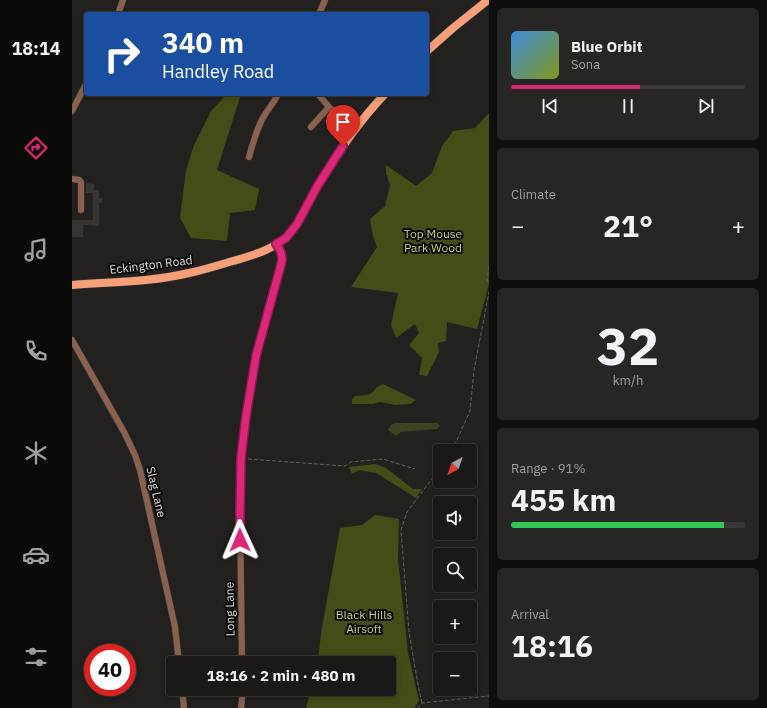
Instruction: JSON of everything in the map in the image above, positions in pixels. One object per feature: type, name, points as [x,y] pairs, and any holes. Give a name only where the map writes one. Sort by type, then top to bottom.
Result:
[{"type":"main road","points":[[429,49],[489,0]]},
{"type":"main road","name":"Eckington Road","points":[[72,285],[140,280],[189,274],[264,252],[286,238],[297,224],[318,185],[343,146],[383,96]]},
{"type":"street","points":[[119,12],[123,0]]},
{"type":"street","points":[[320,12],[325,0]]},
{"type":"street","points":[[72,112],[84,88]]},
{"type":"street","points":[[249,157],[260,124],[265,114],[275,102],[277,96]]},
{"type":"street","points":[[320,96],[329,107],[356,129]]},
{"type":"street","points":[[311,127],[329,107]]},
{"type":"street","points":[[72,179],[79,180],[81,182],[81,210]]},
{"type":"street","name":"Long Lane","points":[[242,656],[240,555],[241,458],[256,356],[282,261],[280,249],[276,244]]},
{"type":"street","name":"Slag Lane","points":[[72,340],[124,432],[135,455],[140,470],[162,565],[175,627],[178,656]]},
{"type":"street","points":[[183,696],[184,708]]},
{"type":"street","points":[[241,708],[242,696]]},
{"type":"path","points":[[489,266],[487,279],[489,284]]},
{"type":"path","points":[[455,444],[470,411],[474,370],[489,292]]},
{"type":"path","points":[[241,458],[345,466],[351,462],[383,459],[415,469]]},
{"type":"path","points":[[422,703],[410,632],[401,530],[407,512],[433,477]]},
{"type":"path","points":[[417,708],[422,703],[489,696]]},
{"type":"green space","points":[[225,96],[240,96],[217,170],[259,189],[255,210],[230,213],[227,241],[191,238],[180,218],[186,170],[194,145],[211,111]]},
{"type":"green space","name":"Top Mouse Park Wood","points":[[489,113],[489,284],[477,329],[447,322],[446,341],[438,343],[439,352],[427,376],[419,375],[422,358],[409,345],[419,333],[415,324],[396,338],[391,325],[398,293],[351,287],[377,247],[373,236],[370,219],[385,206],[390,185],[386,173],[386,165],[416,186],[432,173],[442,146],[453,131],[475,128]]},
{"type":"green space","points":[[383,384],[416,400],[410,404],[395,405],[380,402],[373,404],[352,404],[352,399],[355,396],[372,393],[377,387]]},
{"type":"green space","points":[[396,423],[438,423],[440,426],[437,429],[401,432],[396,436],[388,430],[391,425]]},
{"type":"green space","points":[[375,464],[386,468],[413,489],[422,489],[416,498],[376,473],[359,470],[352,474],[349,467]]},
{"type":"green space","name":"Black Hills Airsoft","points":[[375,515],[399,519],[398,559],[408,653],[419,701],[414,708],[306,708],[309,696],[396,696],[396,656],[319,656],[321,633],[340,528],[362,525]]},
{"type":"building","points":[[86,183],[94,184],[94,190],[99,190],[99,198],[102,198],[102,203],[99,203],[99,226],[83,225],[83,237],[72,237],[72,220],[93,220],[93,193],[86,193]]},
{"type":"route","points":[[240,540],[241,458],[246,416],[256,356],[282,261],[280,249],[276,244],[286,238],[297,224],[318,185],[343,146]]}]
